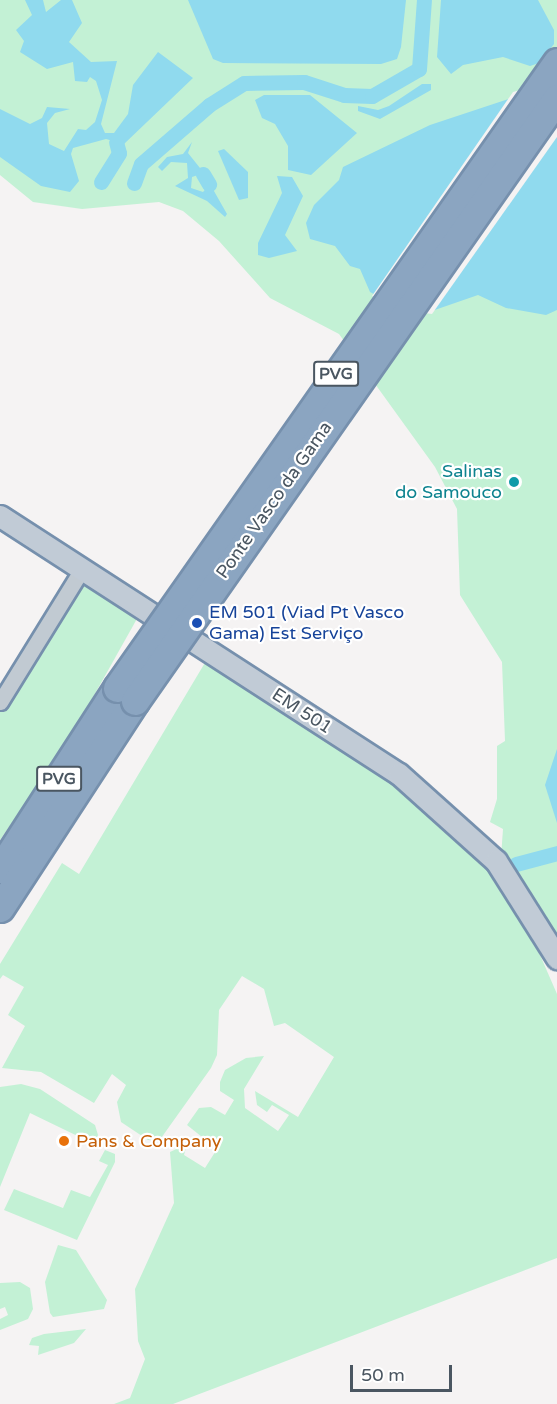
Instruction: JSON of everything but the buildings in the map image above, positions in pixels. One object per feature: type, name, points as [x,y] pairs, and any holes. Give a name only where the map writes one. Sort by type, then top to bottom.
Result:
[{"type":"highway","name":"Ponte Vasco da Gama","points":[[0,908],[126,694],[557,62]]},
{"type":"highway","name":"Ponte Vasco da Gama","points":[[0,869],[557,98]]},
{"type":"main road","name":"EM 501","points":[[0,516],[399,774],[447,812],[496,861],[557,958]]},
{"type":"street","points":[[0,702],[82,569]]},
{"type":"green space","name":"Salinas do Samouco","points":[[0,0],[557,0],[557,938],[530,891],[501,857],[503,829],[490,822],[497,799],[497,746],[505,741],[502,662],[460,595],[457,509],[435,467],[339,334],[270,298],[219,241],[183,211],[159,202],[82,209],[33,202],[0,175]]},
{"type":"green space","points":[[82,569],[143,608],[69,740],[0,840],[0,702]]},
{"type":"green space","points":[[206,661],[372,766],[489,871],[537,948],[557,994],[557,1258],[173,1404],[114,1404],[130,1398],[145,1359],[138,1341],[135,1289],[174,1203],[170,1152],[187,1144],[184,1155],[205,1168],[217,1149],[187,1125],[199,1108],[211,1107],[225,1115],[234,1100],[220,1091],[220,1082],[225,1070],[246,1058],[264,1056],[244,1089],[245,1108],[278,1131],[289,1115],[272,1105],[267,1112],[257,1105],[255,1091],[298,1117],[334,1057],[285,1023],[274,1026],[264,989],[242,976],[219,1010],[217,1055],[211,1068],[159,1141],[148,1140],[121,1122],[117,1102],[126,1085],[112,1074],[94,1103],[41,1072],[2,1068],[25,1026],[8,1015],[24,987],[3,975],[0,979],[0,964],[62,863],[79,874]]},
{"type":"green space","points":[[21,1084],[40,1089],[95,1125],[98,1135],[94,1144],[30,1113],[0,1187],[0,1087]]},
{"type":"green space","points":[[105,1150],[115,1154],[115,1162],[77,1240],[4,1210],[14,1189],[63,1208],[71,1190],[90,1197],[108,1165],[99,1161]]},
{"type":"green space","points":[[58,1245],[76,1250],[107,1300],[104,1309],[53,1317],[50,1313],[45,1282]]},
{"type":"green space","points":[[20,1282],[30,1288],[33,1309],[28,1319],[0,1330],[0,1319],[8,1315],[5,1307],[0,1309],[0,1283]]},
{"type":"green space","points":[[86,1329],[74,1343],[38,1355],[39,1346],[29,1345],[32,1338],[44,1334]]},
{"type":"water","points":[[25,0],[43,0],[46,12],[61,0],[72,0],[82,23],[69,42],[91,62],[117,61],[101,124],[105,133],[114,133],[128,114],[133,85],[158,52],[193,78],[124,144],[106,139],[73,148],[71,154],[79,181],[70,192],[41,186],[0,157],[0,109],[30,124],[42,118],[47,107],[70,109],[55,113],[47,123],[49,144],[64,151],[78,129],[86,130],[95,122],[102,100],[96,81],[90,77],[87,82],[75,81],[73,62],[47,69],[20,52],[24,41],[16,30],[32,15]]},
{"type":"water","points":[[188,0],[406,0],[401,47],[397,59],[381,64],[223,63],[213,59]]},
{"type":"water","points":[[441,0],[538,0],[554,30],[554,44],[539,63],[530,66],[503,57],[463,65],[451,74],[437,57]]},
{"type":"water","points":[[557,83],[557,310],[546,315],[506,308],[478,295],[426,313],[396,306],[370,292],[360,269],[350,266],[335,246],[310,239],[306,223],[314,205],[339,180],[343,167],[430,125]]},
{"type":"water","points":[[422,84],[431,84],[431,90],[380,119],[358,111],[358,106],[378,110],[389,106]]},
{"type":"water","points":[[264,95],[310,95],[357,133],[311,175],[288,170],[288,146],[275,124],[262,118],[255,100]]},
{"type":"water","points":[[192,142],[188,153],[204,173],[192,177],[191,188],[203,192],[210,184],[227,214],[225,217],[207,201],[175,186],[188,178],[187,163],[171,162],[162,171],[158,167],[167,157],[183,154]]},
{"type":"water","points":[[224,149],[248,172],[248,198],[239,200],[218,151]]},
{"type":"water","points":[[277,176],[292,177],[303,196],[285,235],[297,251],[269,258],[258,255],[258,243],[282,193]]},
{"type":"water","points":[[557,749],[557,823],[545,785]]},
{"type":"pier","points":[[557,80],[557,137],[432,314],[395,309],[372,296],[513,92]]},
{"type":"waterway","points":[[134,183],[141,164],[209,105],[244,83],[304,82],[344,95],[372,96],[419,69],[424,0]]},
{"type":"waterway","points":[[101,182],[119,153],[116,142]]},
{"type":"waterway","points":[[203,174],[209,184]]},
{"type":"waterway","points":[[516,864],[557,853]]},
{"type":"place","name":"Salinas do Samouco","points":[[514,482]]},
{"type":"place","name":"EM 501 (Viad Pt Vasco Gama) Est Serviço","points":[[197,623]]},
{"type":"place","name":"Pans & Company","points":[[64,1141]]}]
